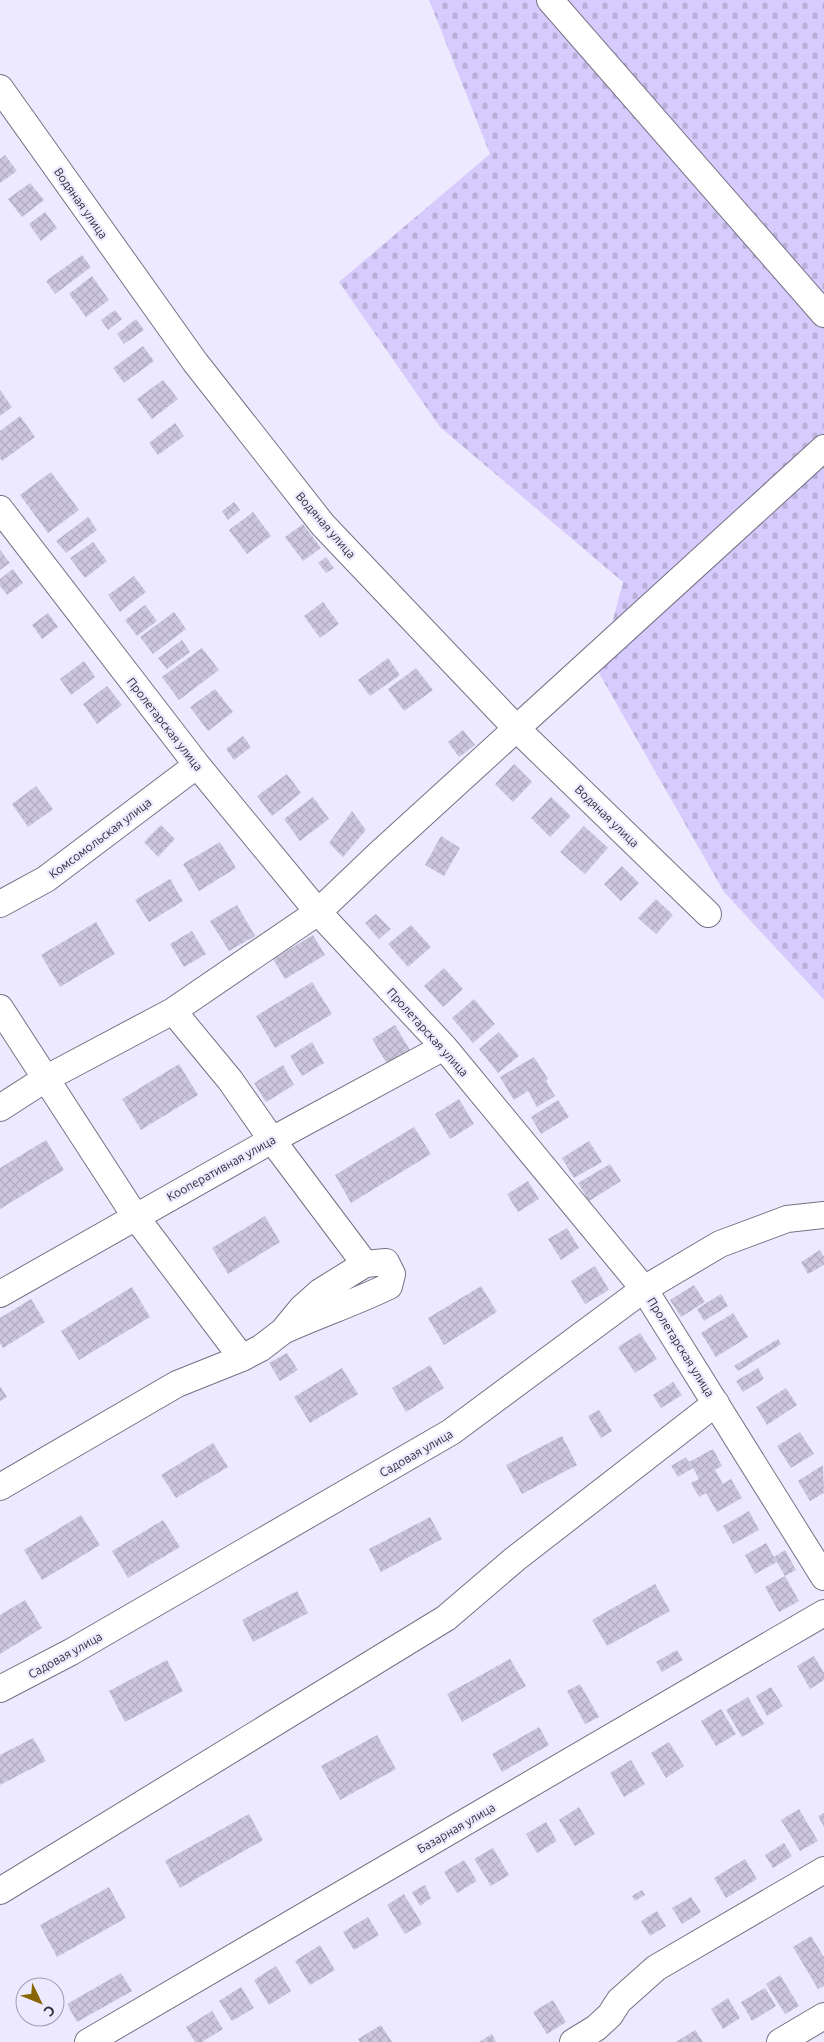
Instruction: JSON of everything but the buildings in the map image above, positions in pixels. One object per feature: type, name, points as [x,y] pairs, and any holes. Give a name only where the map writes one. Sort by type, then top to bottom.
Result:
[{"type":"street","points":[[550,0],[824,314]]},
{"type":"street","name":"Водяная улица","points":[[0,88],[195,362],[323,525],[516,728],[708,914]]},
{"type":"street","points":[[0,1108],[45,1079],[173,1011],[318,912],[516,728],[824,448]]},
{"type":"street","name":"Пролетарская улица","points":[[0,510],[197,765],[318,912],[444,1047],[644,1289],[824,1577]]},
{"type":"street","name":"Комсомольская улица","points":[[0,904],[46,879],[197,765]]},
{"type":"street","points":[[0,1008],[135,1216],[242,1358]]},
{"type":"street","points":[[0,1487],[177,1384],[242,1358],[262,1348],[283,1331],[322,1314],[362,1300],[388,1286],[392,1274],[386,1262],[365,1264],[272,1140],[230,1080],[173,1011]]},
{"type":"street","name":"Кооперативная улица","points":[[0,1294],[135,1216],[444,1047]]},
{"type":"street","name":"Садовая улица","points":[[0,1689],[71,1652],[451,1432],[644,1289],[720,1244],[787,1219],[824,1215]]},
{"type":"street","points":[[0,1891],[446,1618],[515,1559],[716,1404]]},
{"type":"street","name":"Базарная улица","points":[[88,2042],[824,1613]]},
{"type":"street","points":[[573,2042],[596,2028],[610,2015],[619,2001],[656,1968],[824,1870]]},
{"type":"street","points":[[780,2042],[824,2016]]},
{"type":"green space","points":[[429,0],[824,0],[824,1000],[724,892],[599,673],[623,582],[440,427],[339,282],[490,154]]}]
